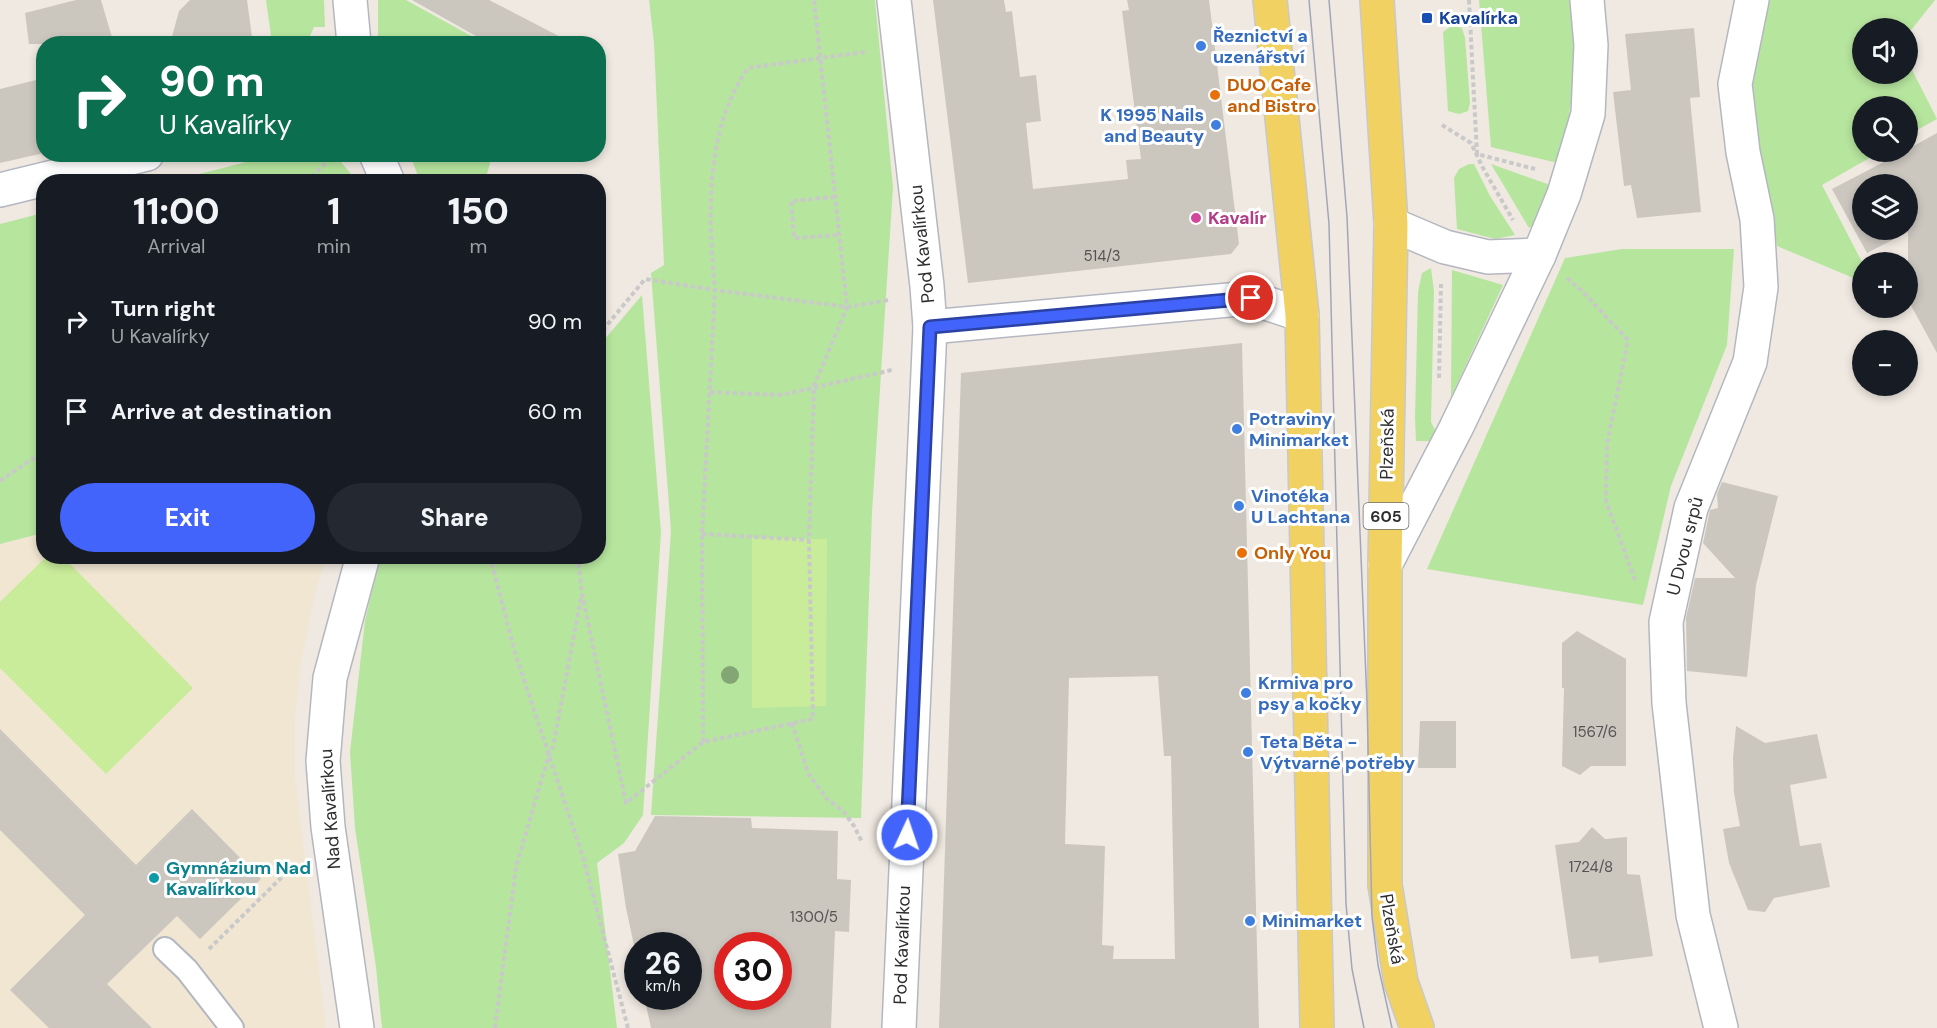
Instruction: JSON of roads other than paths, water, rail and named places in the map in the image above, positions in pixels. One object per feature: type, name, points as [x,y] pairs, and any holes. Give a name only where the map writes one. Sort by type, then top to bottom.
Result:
[{"type":"main road","points":[[1270,0],[1302,315],[1317,1028]]},
{"type":"main road","name":"Plzeňská","points":[[1377,0],[1391,224],[1385,565],[1385,885],[1401,982],[1417,1028]]},
{"type":"street","points":[[350,0],[353,36]]},
{"type":"street","name":"Pod Kavalírkou","points":[[894,0],[930,327],[899,1028]]},
{"type":"street","points":[[1385,565],[1456,428],[1539,255],[1564,194],[1588,114],[1591,45],[1587,0]]},
{"type":"street","name":"U Dvou srpů","points":[[1721,1028],[1693,915],[1669,703],[1666,622],[1691,508],[1750,362],[1761,287],[1757,219],[1743,152],[1735,84],[1752,0]]},
{"type":"street","points":[[65,174],[114,162]]},
{"type":"street","points":[[0,190],[36,181]]},
{"type":"street","points":[[1391,224],[1445,247],[1488,257],[1539,255]]},
{"type":"street","points":[[930,327],[1251,298],[1302,315]]},
{"type":"street","name":"Nad Kavalírkou","points":[[357,1028],[328,827],[323,761],[330,678],[361,564]]},
{"type":"lane","points":[[165,949],[187,970],[232,1028]]},
{"type":"tram line","points":[[1309,0],[1329,224],[1346,904],[1352,969],[1364,1028]]},
{"type":"tram line","points":[[1329,0],[1347,217],[1367,702],[1372,917],[1378,965],[1392,1028]]},
{"type":"place","name":"Kavalírka","points":[[1427,18]]},
{"type":"place","name":"Řeznictví a uzenářství","points":[[1201,46]]},
{"type":"place","name":"DUO Cafe and Bistro","points":[[1215,95]]},
{"type":"place","name":"K 1995 Nails and Beauty","points":[[1216,125]]},
{"type":"place","name":"Kavalír","points":[[1196,218]]},
{"type":"place","name":"Potraviny Minimarket","points":[[1237,429]]},
{"type":"place","name":"Vinotéka U Lachtana","points":[[1239,506]]},
{"type":"place","name":"Only You","points":[[1242,553]]},
{"type":"place","name":"Krmiva pro psy a kočky","points":[[1246,693]]},
{"type":"place","name":"Teta Běta - Výtvarné potřeby","points":[[1248,752]]},
{"type":"place","name":"Gymnázium Nad Kavalírkou","points":[[154,878]]},
{"type":"place","name":"Minimarket","points":[[1250,921]]}]
